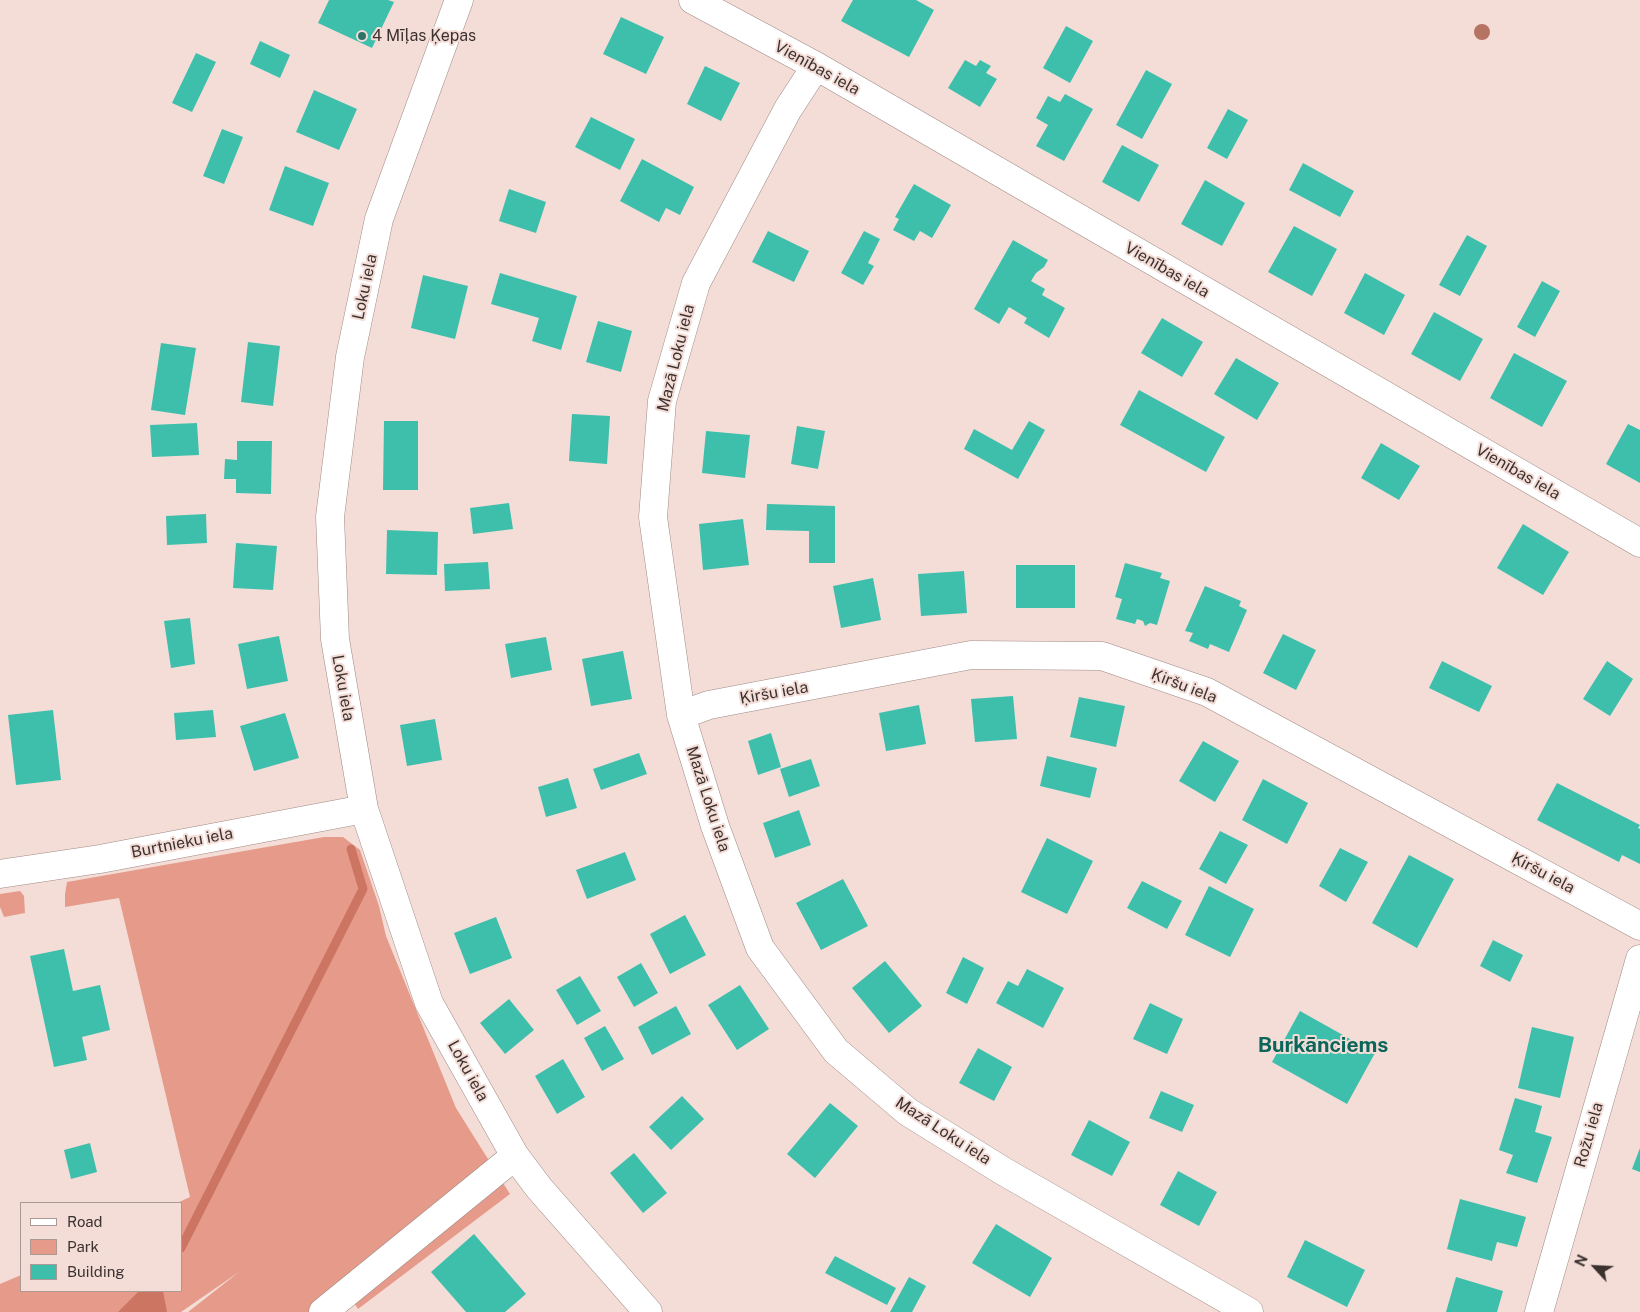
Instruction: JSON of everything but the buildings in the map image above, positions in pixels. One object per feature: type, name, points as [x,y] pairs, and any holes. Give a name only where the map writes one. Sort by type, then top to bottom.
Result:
[{"type":"street","name":"Loku iela","points":[[459,0],[379,219],[350,357],[330,517],[335,639],[364,809],[430,1003],[515,1156],[539,1188],[648,1312]]},
{"type":"street","name":"Vienības iela","points":[[693,0],[816,66],[1640,542]]},
{"type":"street","name":"Mazā Loku iela","points":[[816,66],[788,110],[696,283],[662,401],[653,517],[681,715],[714,826],[760,948],[836,1051],[908,1112],[1003,1171],[1249,1312]]},
{"type":"street","name":"Ķiršu iela","points":[[681,715],[709,705],[971,655],[1102,656],[1207,692],[1640,926]]},
{"type":"street","name":"Burtnieku iela","points":[[0,874],[100,859],[364,809]]},
{"type":"street","name":"Rožu iela","points":[[1539,1312],[1640,959]]},
{"type":"street","points":[[323,1312],[515,1156]]},
{"type":"green space","points":[[324,837],[343,837],[360,850],[379,906],[386,936],[456,1108],[510,1194],[358,1309],[346,1290],[318,1312],[188,1312],[239,1272],[181,1312],[0,1312],[0,1284],[20,1275],[20,1292],[182,1292],[182,1202],[179,1202],[190,1197],[119,898],[65,907],[67,882]]},
{"type":"green space","points":[[20,891],[24,896],[25,913],[4,917],[0,907],[0,894]]},
{"type":"shaded area","points":[[138,1292],[163,1292],[167,1312],[118,1312]]},
{"type":"waterway","points":[[182,1246],[363,889],[351,849]]},
{"type":"place","name":"4 Mīļas Ķepas","points":[[362,36]]},
{"type":"district","name":"Burkānciems","points":[[1323,1046]]}]
